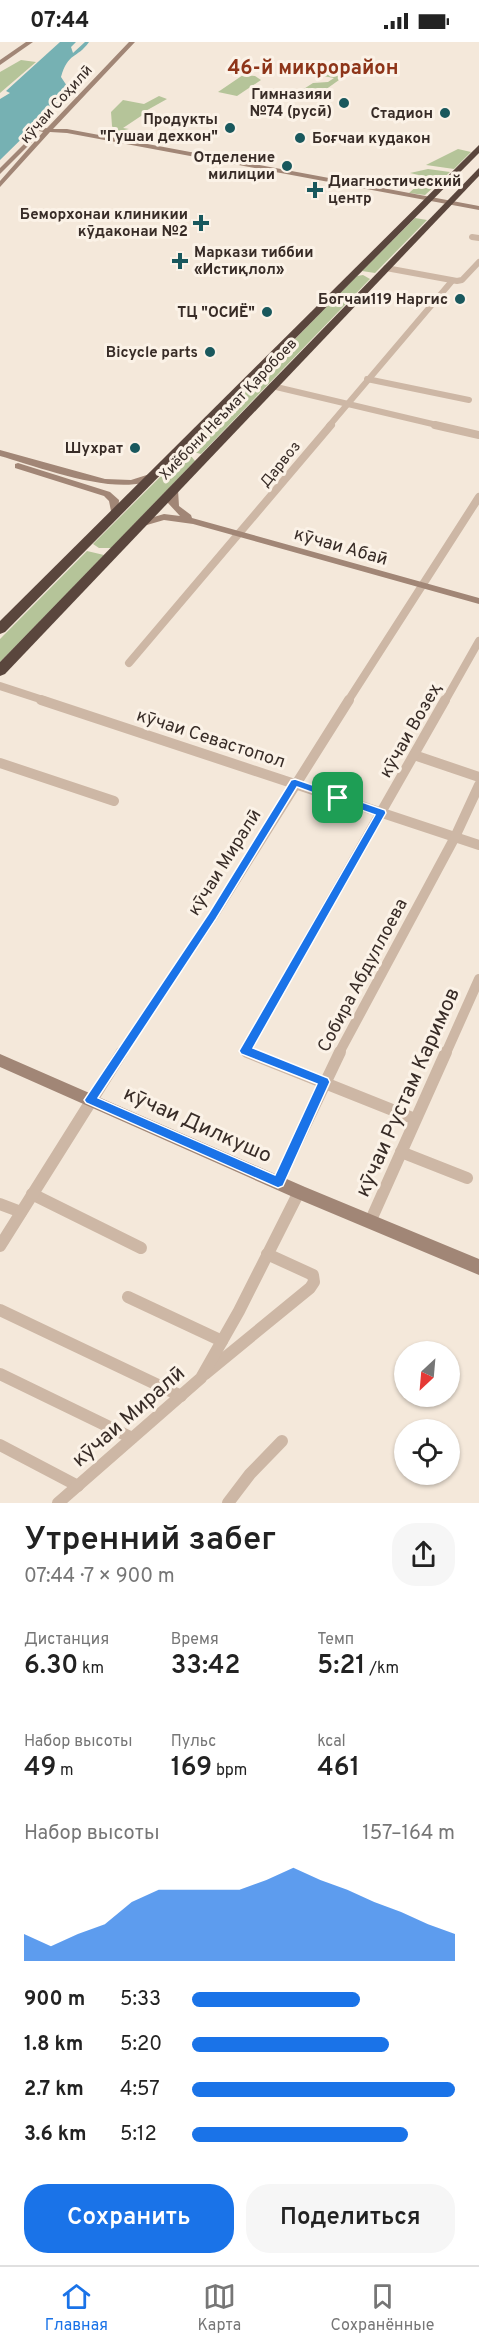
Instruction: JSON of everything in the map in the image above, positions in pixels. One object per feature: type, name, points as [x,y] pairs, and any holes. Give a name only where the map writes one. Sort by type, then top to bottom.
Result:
[{"type":"highway","name":"Хиёбони Неъмат Қаробоев","points":[[0,629],[479,148]]},
{"type":"highway","name":"Хиёбони Неъмат Қаробоев","points":[[0,670],[475,175]]},
{"type":"highway","points":[[450,177],[475,175]]},
{"type":"highway","points":[[413,215],[422,219],[434,217]]},
{"type":"highway","points":[[352,275],[366,273],[375,279]]},
{"type":"highway","points":[[174,455],[188,452],[201,461]]},
{"type":"highway","points":[[86,543],[94,551],[116,550]]},
{"type":"main road","points":[[0,63],[30,42]]},
{"type":"main road","points":[[0,172],[45,130],[125,42]]},
{"type":"main road","name":"кӯчаи Соҳилӣ","points":[[0,185],[22,163],[45,130],[132,42]]},
{"type":"main road","points":[[0,57],[18,43]]},
{"type":"main road","points":[[45,130],[74,132],[479,207]]},
{"type":"main road","points":[[10,162],[22,163]]},
{"type":"main road","points":[[0,453],[105,482],[132,483],[153,476]]},
{"type":"main road","points":[[0,460],[107,494],[114,500],[115,514]]},
{"type":"main road","name":"кӯчаи Абаӣ","points":[[173,490],[172,507],[194,521]]},
{"type":"main road","name":"кӯчаи Абаӣ","points":[[140,524],[164,517],[194,521],[479,601]]},
{"type":"main road","name":"кӯчаи Дилкушо","points":[[0,1060],[299,1192],[479,1267]]},
{"type":"street","points":[[471,237],[479,238]]},
{"type":"street","name":"Дарвоз","points":[[129,663],[452,281],[462,280],[479,262]]},
{"type":"street","points":[[386,268],[452,281]]},
{"type":"street","points":[[367,379],[468,400]]},
{"type":"street","points":[[273,386],[479,435]]},
{"type":"street","name":"кӯчаи Миралӣ","points":[[0,1246],[90,1100],[213,916],[420,585],[479,497]]},
{"type":"street","name":"кӯчаи Возеҳ","points":[[415,1119],[245,1051],[479,641]]},
{"type":"street","name":"кӯчаи Севастопол","points":[[0,686],[479,845]]},
{"type":"street","points":[[414,755],[479,777]]},
{"type":"street","points":[[0,763],[114,801]]},
{"type":"street","name":"Собира Абдуллоева","points":[[278,1182],[324,1082],[455,837],[479,785]]},
{"type":"street","name":"кӯчаи Рустам Каримов","points":[[370,1222],[479,979]]},
{"type":"street","points":[[400,1152],[468,1178]]},
{"type":"street","name":"кӯчаи Миралӣ","points":[[58,1503],[201,1378],[299,1192]]},
{"type":"street","points":[[32,1194],[141,1248]]},
{"type":"street","points":[[0,1204],[21,1212]]},
{"type":"street","points":[[201,1378],[310,1288],[314,1282],[313,1275],[267,1254]]},
{"type":"street","points":[[128,1297],[222,1341]]},
{"type":"street","points":[[0,1310],[180,1396]]},
{"type":"street","points":[[0,1374],[132,1438]]},
{"type":"street","points":[[228,1503],[250,1474],[282,1441]]},
{"type":"street","points":[[0,1445],[78,1486]]},
{"type":"green space","points":[[21,60],[36,62],[0,93],[0,72]]},
{"type":"green space","points":[[303,69],[346,75],[318,95],[299,92],[313,83],[328,82],[334,78],[299,72]]},
{"type":"green space","points":[[243,75],[255,76],[261,80],[237,96],[218,92]]},
{"type":"green space","points":[[159,96],[167,99],[142,113],[144,114],[123,128],[129,129],[115,132],[111,112],[123,100],[144,104]]},
{"type":"green space","points":[[458,149],[471,152],[454,169],[426,165]]},
{"type":"green space","points":[[428,169],[450,172],[425,195],[409,193],[427,177],[410,173]]},
{"type":"green space","points":[[415,218],[427,220],[375,273],[362,271]]},
{"type":"green space","points":[[363,275],[370,279],[201,454],[186,450],[357,276]]},
{"type":"green space","points":[[181,456],[191,456],[195,461],[111,548],[99,548],[93,544]]},
{"type":"green space","points":[[87,551],[104,555],[0,662],[0,639]]},
{"type":"water","points":[[60,42],[76,42],[71,47],[73,53],[85,42],[89,42],[70,59],[64,69],[61,77],[69,89],[64,92],[63,97],[57,97],[59,100],[56,105],[0,160],[0,99],[10,93],[6,91]]},
{"type":"place","name":"Гимназияи №74 (русӣ)","points":[[344,103]]},
{"type":"place","name":"Стадион","points":[[445,113]]},
{"type":"place","name":"Продукты \"Гушаи дехкон\"","points":[[230,128]]},
{"type":"place","name":"Боғчаи кудакон","points":[[300,138]]},
{"type":"place","name":"Отделение милиции","points":[[287,166]]},
{"type":"place","name":"Диагностический центр","points":[[315,190]]},
{"type":"place","name":"Беморхонаи клиникии кӯдаконаи №2","points":[[201,223]]},
{"type":"place","name":"Маркази тиббии «Истиқлол»","points":[[180,261]]},
{"type":"place","name":"Богчаи119 Наргис","points":[[460,299]]},
{"type":"place","name":"ТЦ \"ОСИЁ\"","points":[[267,312]]},
{"type":"place","name":"Bicycle parts","points":[[210,352]]},
{"type":"place","name":"Шухрат","points":[[135,448]]},
{"type":"district","name":"46-й микрорайон","points":[[313,67]]},
{"type":"route","points":[[295,783],[338,798],[381,813],[245,1051],[324,1082],[278,1182],[90,1100],[213,916],[295,783]]}]
